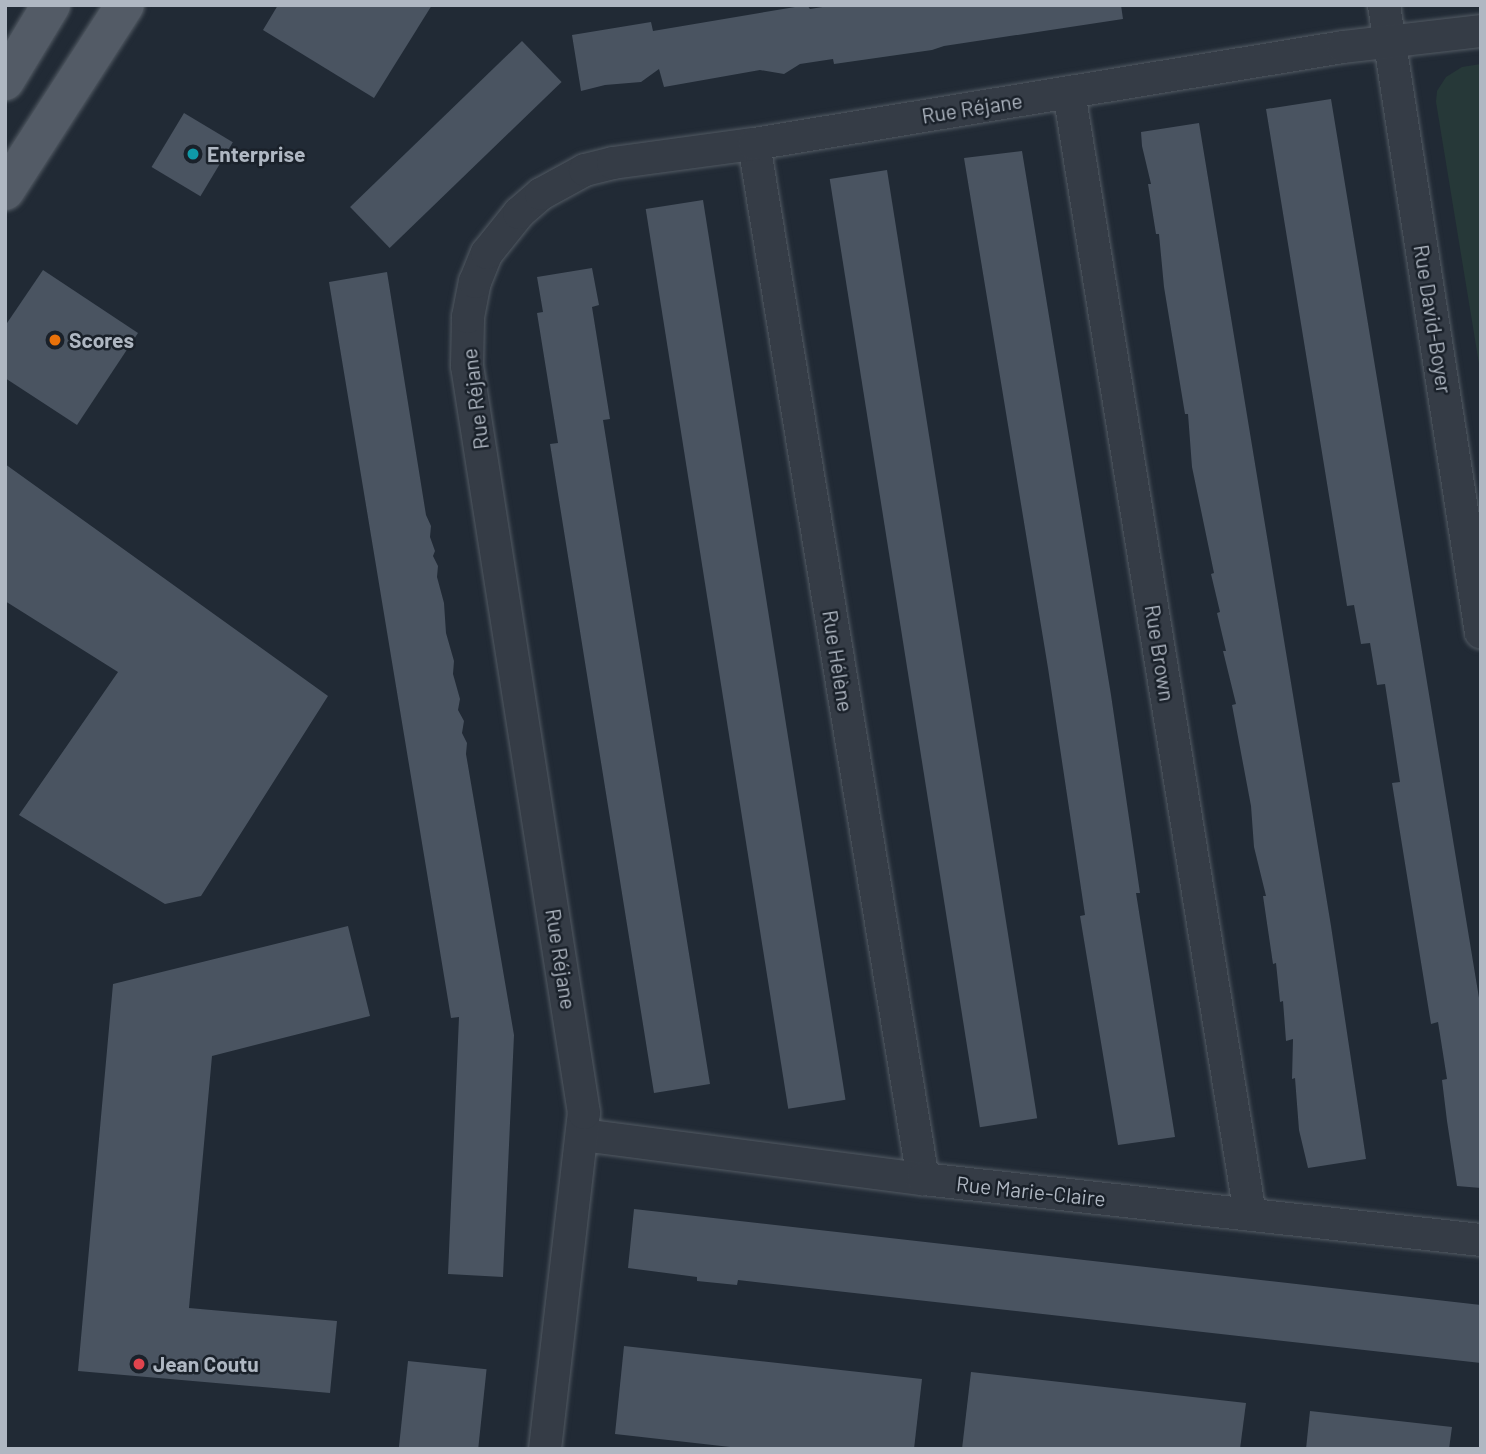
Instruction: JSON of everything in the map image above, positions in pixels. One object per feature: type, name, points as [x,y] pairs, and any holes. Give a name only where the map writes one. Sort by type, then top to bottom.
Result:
[{"type":"main road","points":[[5,81],[51,5]]},
{"type":"main road","points":[[5,191],[125,5]]},
{"type":"street","name":"Rue David-Boyer","points":[[1384,5],[1481,633]]},
{"type":"street","name":"Rue Réjane","points":[[545,1449],[582,1135],[582,1089],[467,366],[468,317],[475,282],[495,242],[519,213],[559,181],[613,163],[754,144],[1333,49],[1481,30]]},
{"type":"street","name":"Rue Brown","points":[[1069,92],[1250,1215]]},
{"type":"street","name":"Rue Hélène","points":[[754,144],[923,1179]]},
{"type":"street","name":"Rue Marie-Claire","points":[[582,1135],[923,1179],[1481,1240]]},
{"type":"shaded area","points":[[1481,64],[1481,376],[1436,102],[1437,91],[1446,77],[1462,67]]},
{"type":"building","points":[[278,5],[432,5],[374,98],[263,30]]},
{"type":"building","points":[[807,5],[810,9],[835,5],[1121,5],[1123,19],[834,64],[833,59],[800,64],[784,74],[760,70],[664,87],[659,69],[641,82],[605,85],[581,91],[572,35],[651,22],[653,31]]},
{"type":"building","points":[[522,41],[562,82],[390,248],[350,207]]},
{"type":"building","points":[[1331,99],[1481,1010],[1481,1188],[1457,1186],[1442,1080],[1447,1079],[1438,1022],[1431,1024],[1392,783],[1400,782],[1385,684],[1377,685],[1370,643],[1361,644],[1354,605],[1347,606],[1266,109]]},
{"type":"building","name":"Enterprise","points":[[184,113],[233,142],[200,196],[152,167]]},
{"type":"building","points":[[1199,123],[1331,926],[1366,1159],[1308,1168],[1299,1130],[1295,1078],[1292,1079],[1293,1039],[1286,1041],[1283,1001],[1280,1002],[1276,963],[1273,964],[1263,896],[1266,896],[1254,847],[1251,806],[1232,705],[1236,704],[1223,651],[1226,651],[1217,613],[1220,612],[1211,574],[1214,573],[1192,467],[1188,414],[1185,414],[1164,287],[1159,234],[1156,234],[1148,184],[1151,184],[1142,146],[1141,132]]},
{"type":"building","points":[[1022,151],[1111,695],[1140,893],[1136,893],[1175,1137],[1118,1145],[1080,916],[1085,915],[1048,668],[964,158]]},
{"type":"building","points":[[887,170],[1037,1118],[980,1127],[830,179]]},
{"type":"building","points":[[703,200],[846,1100],[788,1109],[646,209]]},
{"type":"building","points":[[592,268],[599,305],[592,307],[610,419],[603,420],[710,1084],[654,1093],[550,444],[558,443],[537,313],[543,312],[537,277]]},
{"type":"building","points":[[43,270],[138,333],[77,425],[5,378],[5,326]]},
{"type":"building","points":[[387,272],[426,515],[431,526],[430,537],[435,551],[433,556],[438,566],[437,577],[444,603],[446,633],[454,661],[453,674],[460,699],[458,710],[464,721],[462,733],[467,743],[466,754],[514,1035],[503,1277],[448,1274],[459,1017],[451,1018],[329,282]]},
{"type":"building","points":[[5,464],[328,696],[201,896],[165,904],[19,815],[118,672],[5,601]]},
{"type":"building","points":[[348,926],[370,1016],[212,1056],[189,1308],[337,1321],[330,1393],[78,1371],[113,984]]},
{"type":"building","points":[[634,1209],[1481,1305],[1481,1363],[738,1280],[737,1285],[697,1281],[697,1277],[628,1268]]},
{"type":"building","points":[[624,1346],[922,1379],[914,1449],[748,1449],[615,1434]]},
{"type":"building","points":[[408,1361],[487,1369],[478,1449],[399,1449]]},
{"type":"building","points":[[971,1372],[1246,1403],[1240,1449],[962,1449]]},
{"type":"building","points":[[1310,1411],[1452,1427],[1449,1449],[1306,1449]]},
{"type":"place","name":"Enterprise","points":[[193,154]]},
{"type":"place","name":"Scores","points":[[55,340]]},
{"type":"place","name":"Jean Coutu","points":[[139,1364]]}]
